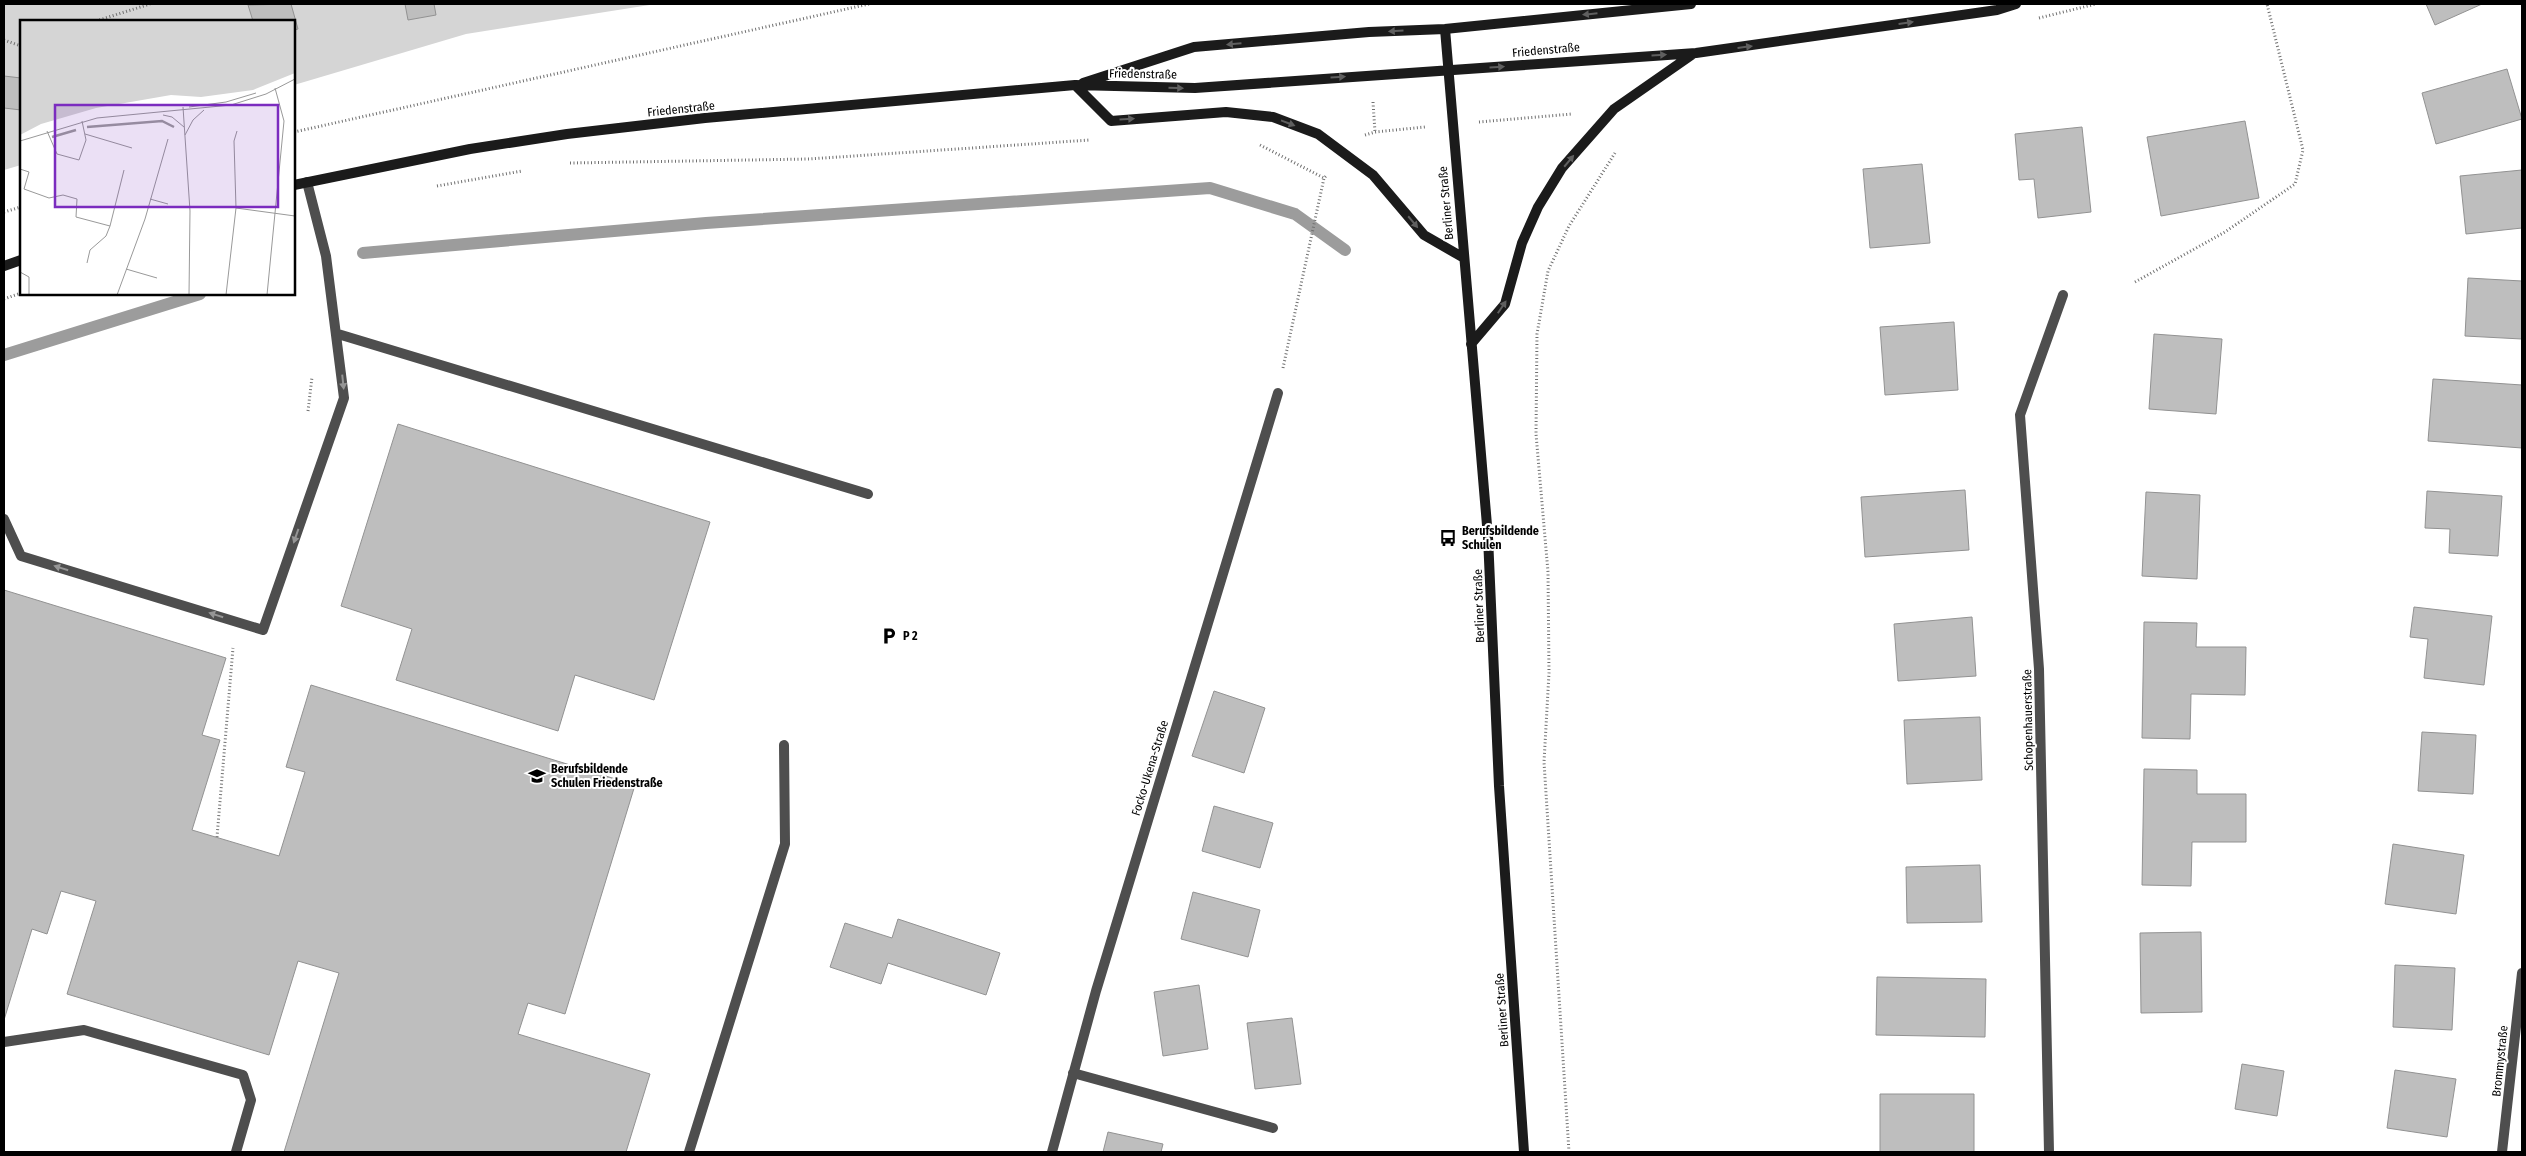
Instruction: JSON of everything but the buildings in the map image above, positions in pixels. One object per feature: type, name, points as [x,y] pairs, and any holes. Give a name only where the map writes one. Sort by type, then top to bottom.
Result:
[{"type":"main road","name":"Friedenstraße","points":[[1075,85],[1194,47],[1369,32],[1445,29],[1691,4]]},
{"type":"main road","name":"Friedenstraße","points":[[295,185],[470,149],[567,134],[744,115],[1075,85],[1195,88],[1448,68],[1696,52],[1987,11],[2016,4]]},
{"type":"main road","name":"Berliner Straße","points":[[1445,29],[1488,537],[1499,786],[1524,1152]]},
{"type":"main road","points":[[1471,344],[1505,304],[1522,243],[1538,207],[1562,168],[1607,116],[1672,67],[1696,52]]},
{"type":"main road","points":[[1075,85],[1111,120],[1226,112],[1274,117],[1318,134],[1346,153],[1373,175],[1424,235],[1464,258]]},
{"type":"main road","points":[[4,266],[20,260]]},
{"type":"street","points":[[4,519],[21,556],[263,630],[344,398],[338,334],[326,256],[307,182]]},
{"type":"street","name":"Schopenhauerstraße","points":[[2050,1152],[2039,669],[2020,415],[2063,295]]},
{"type":"street","points":[[338,334],[868,494]]},
{"type":"street","name":"Focko-Ukena-Straße","points":[[1052,1152],[1096,991],[1278,393]]},
{"type":"street","points":[[689,1152],[785,844],[784,745]]},
{"type":"street","name":"Brommystraße","points":[[2502,1152],[2522,974]]},
{"type":"street","points":[[4,1042],[84,1030],[243,1075],[251,1100],[236,1152]]},
{"type":"street","points":[[1073,1073],[1274,1128]]},
{"type":"path","points":[[99,20],[150,4]]},
{"type":"path","points":[[295,132],[869,4]]},
{"type":"path","points":[[2135,282],[2225,232],[2295,184],[2303,150],[2267,4]]},
{"type":"path","points":[[4,40],[20,46]]},
{"type":"path","points":[[1278,393],[1324,178],[1358,138],[1375,132],[1452,125],[1591,113],[1607,116]]},
{"type":"path","points":[[565,164],[809,159],[1094,140]]},
{"type":"path","points":[[1257,143],[1324,178]]},
{"type":"path","points":[[1569,1152],[1544,762],[1549,673],[1548,572],[1536,434],[1537,334],[1548,271],[1570,226],[1617,150]]},
{"type":"path","points":[[430,188],[526,170]]},
{"type":"path","points":[[4,212],[20,207]]},
{"type":"path","points":[[4,299],[20,293]]},
{"type":"shaded area","points":[[4,4],[656,4],[466,34],[295,85],[295,20],[20,20],[20,165],[4,170]]},
{"type":"waterway","points":[[363,253],[706,223],[1210,188],[1295,214],[1345,250]]},
{"type":"waterway","points":[[4,355],[197,295]]},
{"type":"place","name":"Berufsbildende Schulen","points":[[1448,538]]},
{"type":"place","name":"P 2","points":[[889,636]]},
{"type":"place","name":"Berufsbildende Schulen Friedenstraße","points":[[537,776]]}]
